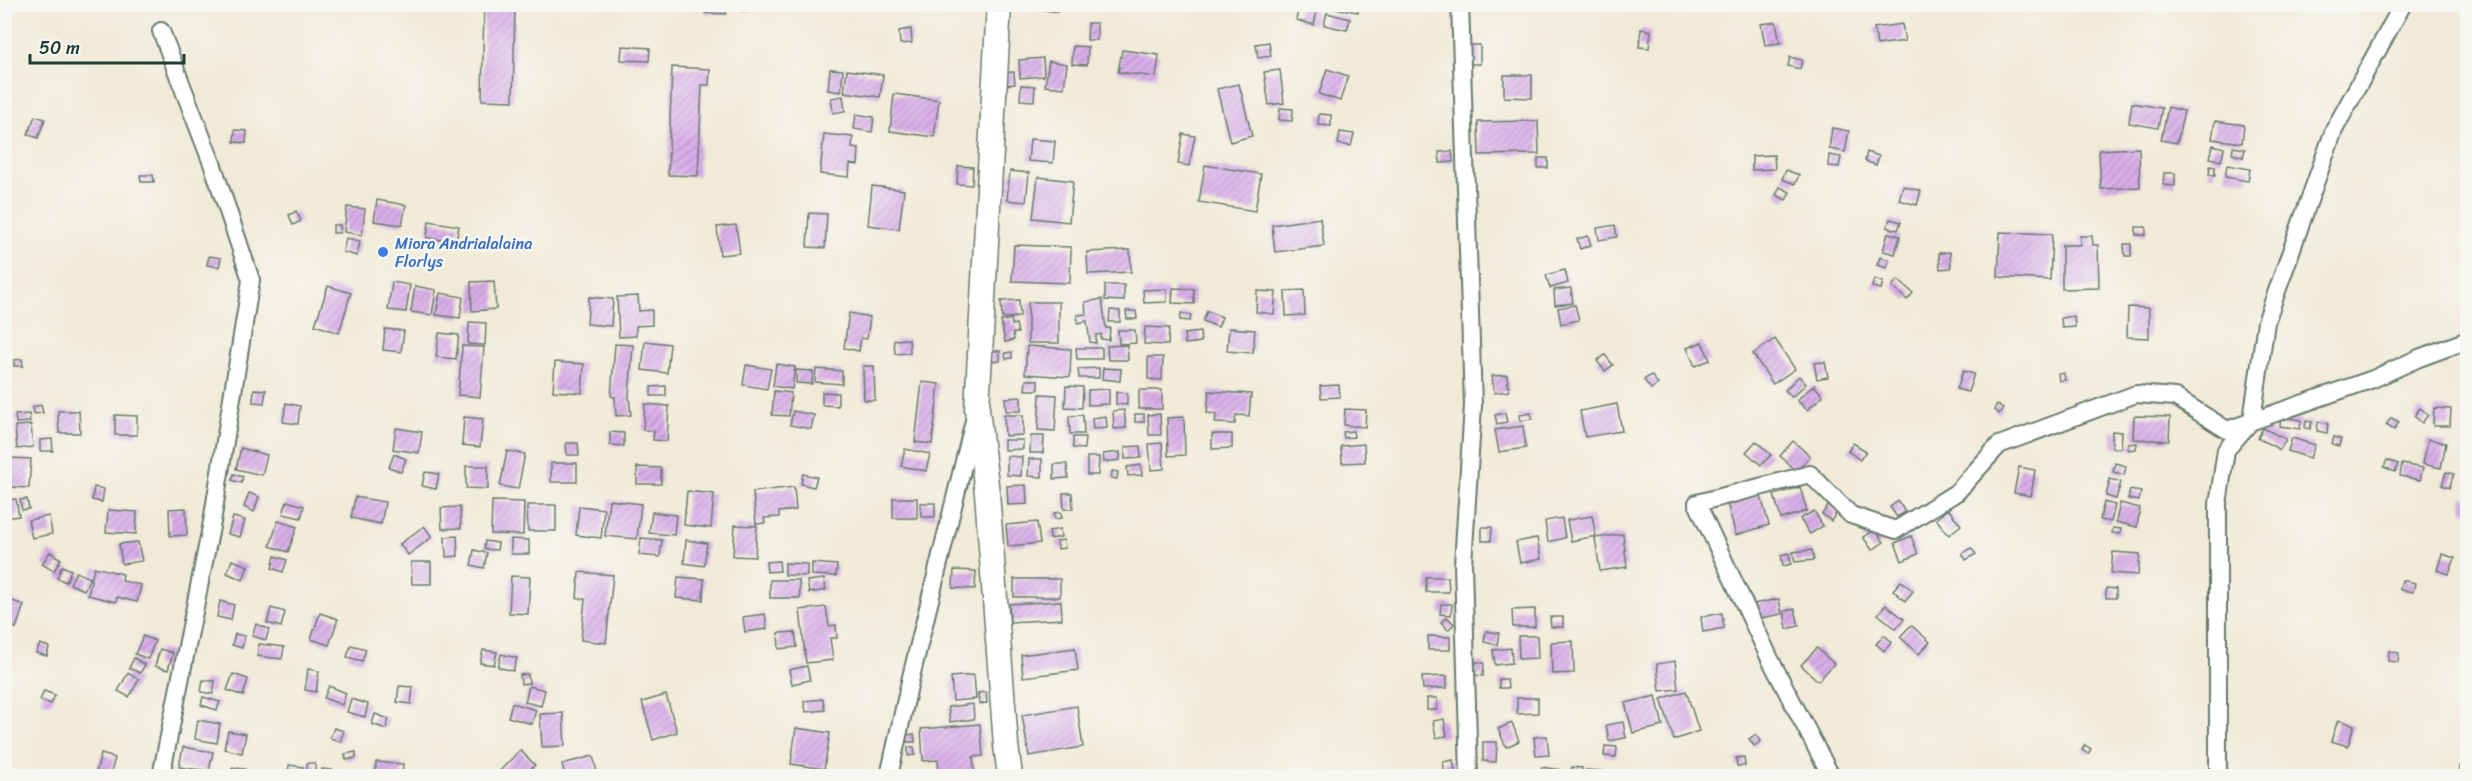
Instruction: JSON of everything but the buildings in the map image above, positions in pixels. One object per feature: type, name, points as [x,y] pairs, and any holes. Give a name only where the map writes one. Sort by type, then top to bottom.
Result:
[{"type":"main road","points":[[999,4],[977,409],[987,493],[1010,777]]},
{"type":"street","points":[[1460,4],[1473,405],[1463,564],[1469,777]]},
{"type":"street","points":[[2218,777],[2218,504],[2226,450],[2252,420],[2266,322],[2334,130],[2403,4]]},
{"type":"street","points":[[161,31],[213,166],[251,280],[212,522],[161,777]]},
{"type":"street","points":[[1831,777],[1770,659],[1697,503],[1810,474],[1851,515],[1896,530],[1957,492],[2000,446],[2136,394],[2175,397],[2227,430],[2373,379],[2419,358],[2455,347],[2468,340]]},
{"type":"street","points":[[890,777],[910,677],[977,409]]},
{"type":"place","name":"Miora Andrialalaina Florlys","points":[[383,252]]}]
